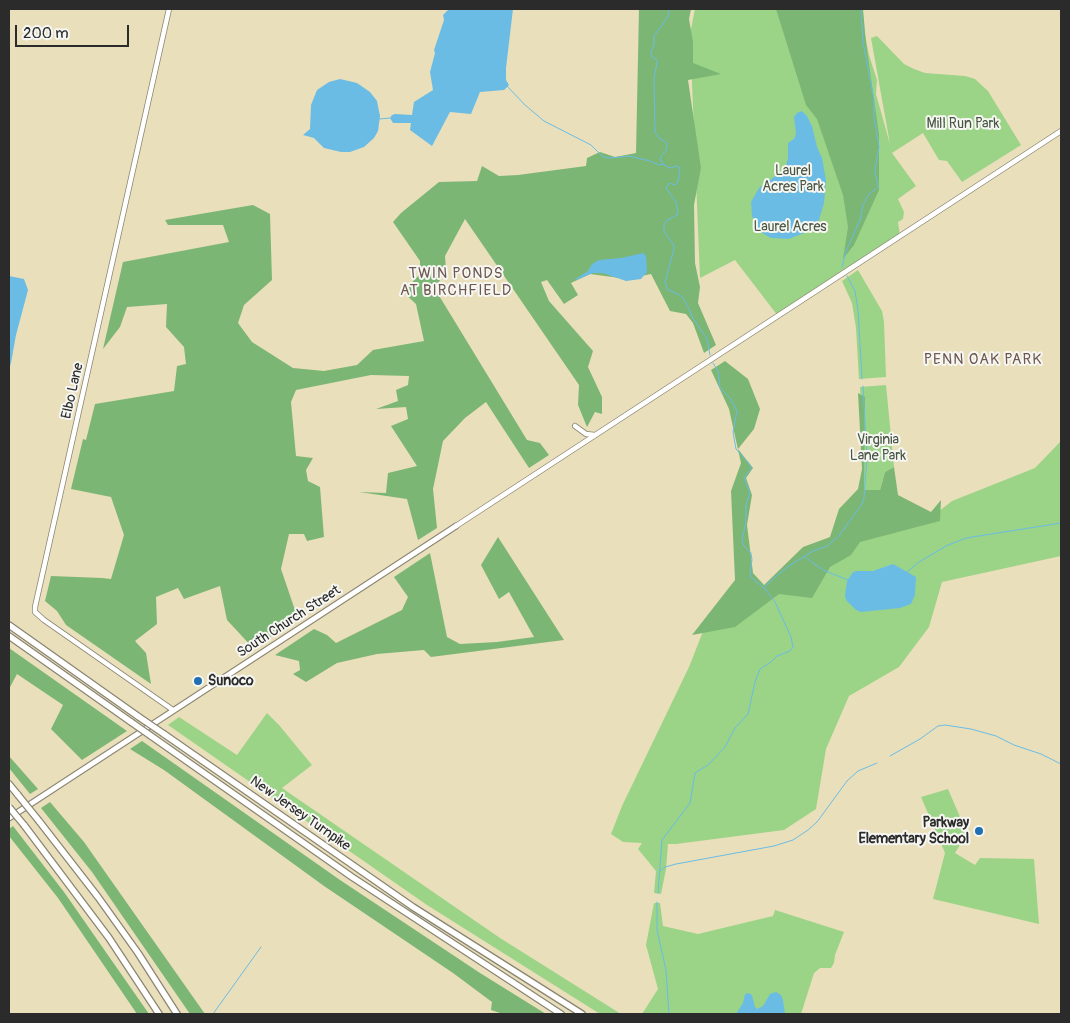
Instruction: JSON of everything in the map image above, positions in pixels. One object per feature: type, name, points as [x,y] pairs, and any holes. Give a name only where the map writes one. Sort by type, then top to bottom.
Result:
[{"type":"highway","name":"New Jersey Turnpike","points":[[9,625],[413,906],[582,1014]]},
{"type":"highway","name":"New Jersey Turnpike","points":[[9,636],[352,877],[561,1014]]},
{"type":"highway","points":[[9,784],[103,905],[138,953],[177,1014]]},
{"type":"highway","points":[[9,807],[95,918],[159,1014]]},
{"type":"main road","name":"South Church Street","points":[[9,818],[456,526]]},
{"type":"street","name":"Elbo Lane","points":[[169,9],[35,612],[173,710]]},
{"type":"street","points":[[456,526],[1061,131]]},
{"type":"street","points":[[575,426],[586,434],[596,435]]},
{"type":"green space","points":[[639,9],[691,9],[689,19],[693,42],[693,63],[721,74],[688,80],[701,168],[694,205],[695,263],[700,287],[698,303],[716,345],[704,353],[693,323],[686,314],[670,311],[651,274],[627,279],[590,274],[571,283],[578,295],[564,304],[547,280],[541,282],[549,301],[593,351],[588,367],[602,397],[602,414],[595,412],[587,427],[578,405],[579,385],[465,219],[445,256],[446,269],[435,289],[527,440],[540,443],[549,455],[529,468],[486,402],[465,418],[443,441],[433,489],[437,528],[418,540],[407,499],[359,492],[386,493],[388,473],[417,466],[391,426],[408,419],[406,407],[376,409],[398,401],[396,390],[408,385],[409,376],[371,375],[296,390],[291,402],[296,456],[313,458],[306,470],[308,481],[320,487],[324,537],[307,541],[304,534],[289,534],[281,569],[298,619],[253,648],[227,620],[220,586],[184,599],[178,588],[156,597],[157,624],[135,641],[146,653],[151,684],[66,625],[57,611],[45,601],[51,576],[111,579],[124,535],[111,497],[71,489],[83,439],[86,440],[95,404],[174,391],[177,366],[186,364],[184,347],[166,327],[167,304],[127,307],[120,327],[103,349],[123,262],[229,242],[223,225],[168,225],[165,220],[253,205],[270,214],[272,280],[244,305],[238,323],[252,342],[293,368],[324,371],[357,365],[373,350],[424,341],[416,304],[403,292],[420,274],[420,261],[393,222],[401,213],[439,182],[477,181],[482,166],[499,176],[518,175],[586,166],[587,158],[600,152],[615,157],[636,153]]},
{"type":"green space","name":"Laurel Acres Park","points":[[695,9],[860,9],[869,55],[877,80],[876,94],[890,144],[871,38],[877,36],[904,64],[914,69],[925,73],[965,76],[975,79],[988,91],[1021,145],[962,182],[947,161],[939,160],[923,133],[892,153],[916,186],[898,199],[904,212],[903,219],[898,222],[900,236],[778,316],[735,260],[700,278],[690,34]]},
{"type":"green space","points":[[776,9],[863,9],[879,135],[879,190],[854,245],[843,259],[848,227],[843,195],[817,119],[806,105]]},
{"type":"green space","points":[[858,270],[882,311],[886,377],[859,379],[856,328],[852,303],[842,281]]},
{"type":"green space","points":[[725,361],[748,379],[760,409],[754,429],[738,449],[753,468],[746,478],[752,495],[747,525],[753,573],[764,585],[803,547],[830,537],[839,509],[858,489],[862,469],[858,393],[865,397],[864,490],[880,490],[885,472],[894,467],[898,495],[931,512],[941,500],[940,521],[860,542],[851,555],[830,567],[812,598],[779,594],[735,627],[692,635],[735,580],[731,491],[741,463],[729,409],[711,370]]},
{"type":"green space","name":"Virginia Lane Park","points":[[886,385],[894,467],[885,472],[880,490],[864,490],[860,387]]},
{"type":"green space","points":[[1061,441],[1061,556],[942,582],[929,627],[899,667],[849,696],[826,749],[816,809],[784,830],[668,844],[661,894],[654,893],[656,871],[638,849],[642,843],[623,842],[611,834],[622,806],[689,667],[709,616],[860,541],[920,526],[952,501],[1035,468]]},
{"type":"green space","points":[[498,537],[564,640],[431,657],[424,650],[377,654],[337,663],[306,682],[293,674],[300,670],[299,661],[275,655],[314,629],[327,635],[336,643],[402,610],[408,597],[394,577],[430,553],[447,637],[460,644],[534,637],[509,592],[499,599],[481,565]]},
{"type":"green space","points":[[9,648],[127,731],[82,760],[51,729],[63,705],[17,674],[9,689]]},
{"type":"green space","points":[[267,713],[312,765],[282,788],[500,938],[621,1014],[600,1014],[427,905],[168,725],[179,717],[237,755]]},
{"type":"green space","points":[[142,741],[340,880],[480,973],[546,1014],[503,1014],[491,1010],[492,1002],[453,973],[324,886],[164,770],[130,749]]},
{"type":"green space","points":[[9,756],[38,789],[30,794],[9,768]]},
{"type":"green space","points":[[948,789],[967,833],[955,853],[975,865],[980,858],[1034,859],[1039,924],[933,899],[945,853],[921,797]]},
{"type":"green space","points":[[50,802],[84,842],[205,1014],[190,1014],[92,872],[41,808]]},
{"type":"green space","points":[[13,826],[64,892],[149,1014],[137,1014],[58,898],[9,836],[9,829]]},
{"type":"green space","points":[[654,903],[660,903],[663,926],[698,934],[773,916],[775,910],[844,932],[831,968],[820,968],[814,973],[801,1014],[642,1014],[658,989],[646,945]]},
{"type":"water","points":[[449,9],[513,9],[506,68],[506,80],[509,85],[504,90],[480,92],[471,114],[450,112],[432,146],[410,130],[411,123],[393,123],[390,118],[395,114],[412,115],[414,102],[433,90],[430,72],[435,53],[434,50],[444,20],[443,15]]},
{"type":"water","points":[[340,79],[357,83],[370,92],[377,101],[380,116],[378,131],[374,138],[364,147],[350,152],[324,148],[314,138],[303,135],[310,129],[311,105],[317,90],[329,82]]},
{"type":"water","points":[[802,111],[812,126],[822,158],[826,180],[824,203],[819,220],[804,233],[789,239],[771,238],[762,233],[757,227],[752,216],[751,202],[759,188],[785,169],[788,158],[788,143],[794,139],[796,134],[794,117]]},
{"type":"water","points":[[643,253],[646,256],[647,272],[641,279],[626,281],[603,273],[593,273],[574,280],[588,271],[592,264],[599,260]]},
{"type":"water","points":[[9,276],[24,279],[28,290],[9,369]]},
{"type":"water","points":[[893,564],[916,577],[915,595],[911,604],[900,608],[861,612],[856,610],[846,600],[847,581],[853,572],[873,571]]},
{"type":"water","points":[[776,992],[781,995],[785,1014],[736,1014],[743,1003],[745,994],[752,995],[757,1009],[763,1006],[770,994]]},
{"type":"waterway","points":[[669,9],[668,17],[654,36],[654,45],[651,52],[652,57],[656,59],[657,63],[654,78],[655,132],[658,137],[666,142],[667,146],[660,159],[663,164],[670,168],[678,166],[680,168],[678,182],[675,185],[670,183],[666,188],[676,202],[678,212],[677,215],[666,221],[664,225],[664,231],[673,244],[674,249],[665,282],[667,289],[684,299],[694,320],[707,339],[710,355]]},
{"type":"waterway","points":[[842,267],[846,251],[860,220],[863,205],[869,194],[878,187],[875,170],[879,147],[874,117],[874,100],[863,42],[861,9]]},
{"type":"waterway","points":[[507,86],[544,121],[591,145],[603,157],[629,156],[659,165],[663,164]]},
{"type":"waterway","points":[[379,119],[390,118]]},
{"type":"waterway","points":[[847,276],[855,291],[858,310],[862,379]]},
{"type":"waterway","points":[[658,893],[662,840],[690,803],[695,773],[708,765],[725,747],[735,728],[748,714],[760,669],[777,656],[790,651],[793,647],[791,637],[775,602],[766,590],[751,577],[751,553],[744,546],[742,540],[746,521],[746,504],[750,494],[744,477],[751,466],[736,449],[733,432],[737,411],[730,398],[720,388],[718,371],[713,363]]},
{"type":"waterway","points":[[764,587],[786,568],[813,551],[827,546],[839,536],[862,504],[867,458],[863,386]]},
{"type":"waterway","points":[[907,572],[919,562],[946,546],[966,538],[1061,523]]},
{"type":"waterway","points":[[805,557],[823,570],[848,580]]},
{"type":"waterway","points":[[890,756],[938,726],[945,725],[971,729],[996,736],[1061,764]]},
{"type":"waterway","points":[[660,871],[665,867],[676,864],[774,846],[793,840],[817,822],[847,781],[858,771],[877,763]]},
{"type":"waterway","points":[[657,902],[657,930],[666,970],[669,1014]]},
{"type":"waterway","points":[[213,1014],[261,947]]},
{"type":"place","name":"Sunoco","points":[[198,681]]},
{"type":"place","name":"Parkway Elementary School","points":[[979,831]]},
{"type":"district","name":"TWIN PONDS AT BIRCHFIELD","points":[[456,282]]},
{"type":"district","name":"PENN OAK PARK","points":[[983,360]]},
{"type":"park label","name":"Mill Run Park","points":[[963,124]]},
{"type":"park label","name":"Laurel Acres","points":[[790,227]]}]
